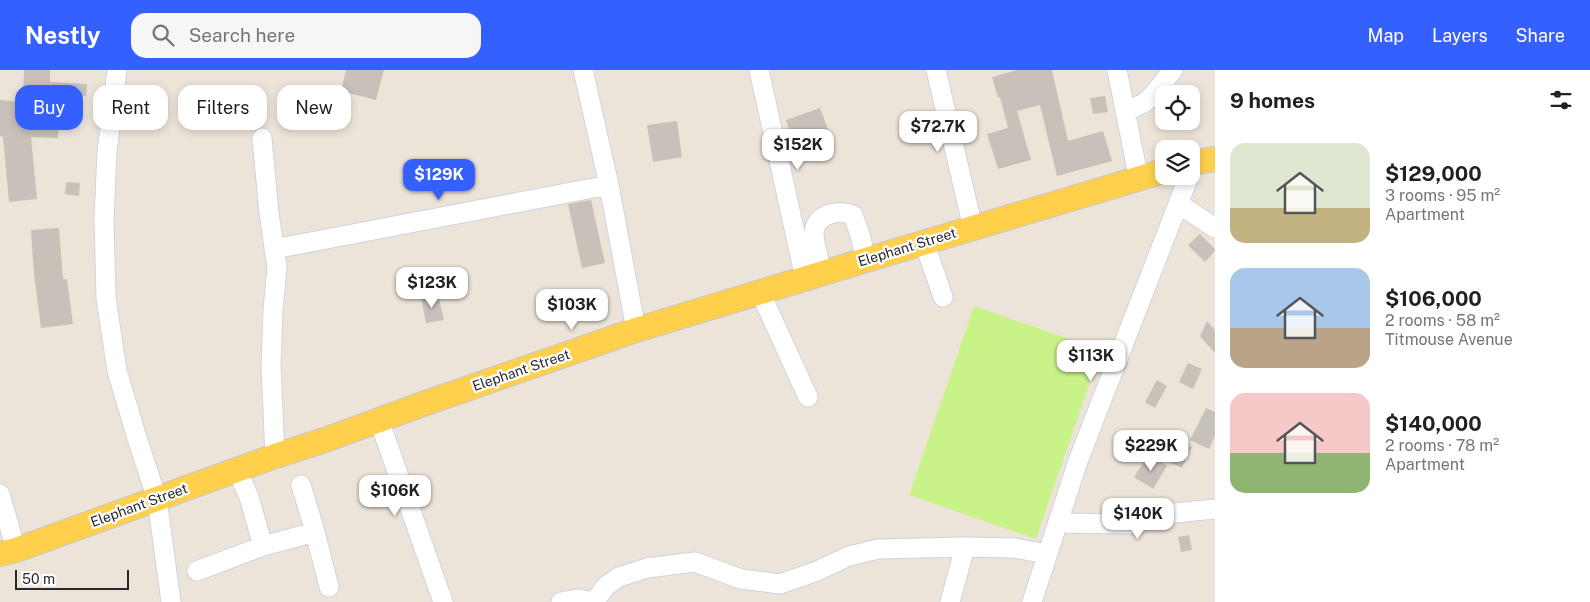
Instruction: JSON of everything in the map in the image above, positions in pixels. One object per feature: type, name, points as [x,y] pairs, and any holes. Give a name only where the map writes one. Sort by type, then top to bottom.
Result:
[{"type":"main road","name":"Elephant Street","points":[[8,552],[275,456],[636,330],[813,275],[1155,175]]},
{"type":"street","points":[[118,70],[107,152],[104,218],[106,298],[117,371],[157,499],[171,602]]},
{"type":"street","points":[[583,70],[609,185],[636,330]]},
{"type":"street","points":[[759,70],[813,275]]},
{"type":"street","points":[[936,70],[973,228]]},
{"type":"street","points":[[1117,70],[1139,180]]},
{"type":"street","points":[[1125,112],[1144,103],[1173,70]]},
{"type":"street","points":[[262,138],[277,268],[270,366],[275,456]]},
{"type":"street","points":[[274,249],[609,185]]},
{"type":"street","points":[[1032,602],[1078,461],[1188,185]]},
{"type":"street","points":[[1179,204],[1215,228]]},
{"type":"street","points":[[813,275],[814,234],[817,224],[827,214],[844,211],[853,215],[866,260]]},
{"type":"street","points":[[924,242],[943,298]]},
{"type":"street","points":[[760,292],[808,397]]},
{"type":"street","points":[[379,420],[443,602]]},
{"type":"street","points":[[237,470],[249,497],[263,546]]},
{"type":"street","points":[[301,485],[330,587]]},
{"type":"street","points":[[0,494],[8,552]]},
{"type":"street","points":[[1058,523],[1131,524],[1175,513],[1215,509]]},
{"type":"street","points":[[197,572],[263,546],[314,532]]},
{"type":"street","points":[[950,602],[964,547]]},
{"type":"street","points":[[561,602],[578,599],[594,602],[606,586],[619,577],[647,568],[695,562],[741,579],[780,584],[818,571],[849,556],[878,549],[1014,548],[1047,554]]},
{"type":"green space","points":[[974,306],[1101,350],[1036,539],[909,495]]},
{"type":"building","points":[[24,70],[50,70],[50,82],[87,84],[86,96],[83,96],[83,85],[23,85]]},
{"type":"building","points":[[346,70],[384,70],[376,100],[351,94],[351,85],[342,85]]},
{"type":"building","points":[[1017,70],[1052,70],[1068,141],[1103,131],[1112,161],[1057,176],[1040,105],[1017,111],[1031,160],[998,169],[987,134],[1008,128],[1000,97],[998,98],[992,77]]},
{"type":"building","points":[[1105,96],[1108,112],[1093,114],[1090,98]]},
{"type":"building","points":[[0,100],[15,101],[15,130],[58,130],[58,138],[31,137],[37,199],[9,202],[3,137],[0,136]]},
{"type":"building","points":[[820,108],[829,132],[794,144],[786,120]]},
{"type":"building","points":[[677,121],[682,157],[653,162],[647,125]]},
{"type":"building","points":[[66,182],[80,183],[79,196],[65,194]]},
{"type":"building","points":[[591,200],[605,263],[582,268],[568,204]]},
{"type":"building","points":[[59,228],[63,279],[67,279],[73,324],[41,328],[31,230]]},
{"type":"building","points":[[1200,234],[1215,249],[1205,262],[1188,245]]},
{"type":"building","points":[[438,294],[444,320],[426,323],[421,298]]},
{"type":"building","points":[[1207,321],[1215,330],[1215,353],[1200,336]]},
{"type":"building","points":[[1188,363],[1202,369],[1193,389],[1179,382]]},
{"type":"building","points":[[1157,380],[1167,386],[1155,408],[1145,402]]},
{"type":"building","points":[[1206,408],[1215,412],[1215,436],[1209,449],[1190,440]]},
{"type":"building","points":[[1178,440],[1192,447],[1182,468],[1168,461]]},
{"type":"building","points":[[1149,454],[1167,466],[1153,489],[1134,477]]},
{"type":"building","points":[[1189,535],[1192,550],[1181,552],[1178,537]]}]
